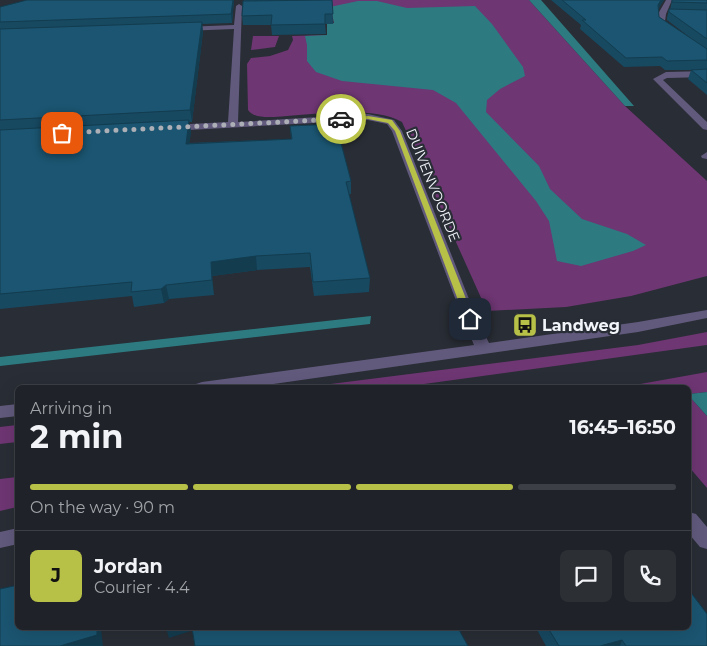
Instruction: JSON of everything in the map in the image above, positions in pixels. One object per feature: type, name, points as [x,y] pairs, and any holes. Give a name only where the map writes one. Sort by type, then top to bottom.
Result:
[{"type":"street","points":[[669,0],[665,14],[660,22],[707,56]]},
{"type":"street","points":[[160,129],[233,125],[238,27],[243,4]]},
{"type":"street","points":[[174,29],[238,27]]},
{"type":"street","points":[[707,74],[666,75],[657,79],[707,127]]},
{"type":"street","name":"DUIVENVOORDE","points":[[233,125],[368,117],[390,122],[397,131],[470,319],[484,349]]},
{"type":"street","points":[[224,385],[638,327],[707,314]]},
{"type":"street","points":[[0,412],[15,410]]},
{"type":"street","points":[[691,522],[707,541]]},
{"type":"street","points":[[0,540],[15,537]]},
{"type":"shaded area","points":[[316,0],[529,0],[625,106],[707,181],[707,276],[631,296],[566,307],[487,311],[402,122],[390,117],[358,112],[267,117],[256,116],[248,110],[247,64],[251,58],[270,56],[288,50],[293,40],[292,36],[327,35],[327,24],[334,23],[331,8]]},
{"type":"shaded area","points":[[253,36],[279,36],[275,47],[251,50]]},
{"type":"shaded area","points":[[707,332],[707,345],[417,385],[323,385],[638,345]]},
{"type":"shaded area","points":[[707,372],[707,392],[691,394],[691,385],[635,385]]},
{"type":"shaded area","points":[[691,398],[707,416],[707,488],[691,469]]},
{"type":"shaded area","points":[[15,425],[15,442],[0,444],[0,427]]},
{"type":"shaded area","points":[[15,477],[15,507],[0,511],[0,479]]},
{"type":"water","points":[[529,0],[541,0],[634,106],[625,106]]},
{"type":"water","points":[[358,1],[377,1],[407,8],[475,6],[492,24],[523,67],[525,76],[500,89],[487,100],[486,112],[539,166],[550,189],[582,219],[627,234],[646,245],[633,251],[581,266],[557,261],[549,221],[536,201],[456,103],[433,90],[342,81],[316,72],[307,61],[305,36],[327,35],[327,24],[334,23],[331,8],[325,8]]},
{"type":"water","points":[[371,316],[370,324],[0,366],[0,357]]},
{"type":"water","points":[[707,392],[707,416],[691,398],[691,394]]},
{"type":"building","points":[[27,0],[233,0],[231,14],[0,22],[0,7]]},
{"type":"building","points":[[332,0],[333,14],[325,14],[325,24],[271,25],[272,15],[242,16],[243,1]]},
{"type":"building","points":[[562,0],[661,0],[658,5],[659,17],[707,49],[707,60],[667,61],[662,57],[626,58]]},
{"type":"building","points":[[672,0],[707,0],[707,3],[672,2]]},
{"type":"building","points":[[669,9],[707,10],[707,39],[669,12]]},
{"type":"building","points":[[202,22],[190,110],[0,120],[0,29]]},
{"type":"building","points":[[707,69],[707,83],[691,70]]},
{"type":"building","points":[[189,120],[186,144],[292,139],[290,126],[336,124],[351,181],[346,182],[370,278],[313,282],[310,253],[256,256],[211,262],[212,280],[166,285],[161,289],[131,292],[132,282],[0,294],[0,130]]},
{"type":"building","points":[[15,586],[15,630],[97,630],[97,635],[60,646],[0,646],[0,589]]},
{"type":"building","points":[[691,593],[707,614],[707,646],[626,646],[622,640],[600,646],[559,646],[549,630],[691,630]]},
{"type":"building","points":[[192,630],[459,630],[468,646],[195,646]]},
{"type":"way so far","points":[[62,133],[341,119]]},
{"type":"place","name":"Landweg","points":[[525,325]]},
{"type":"route","points":[[341,119],[368,117],[390,122],[397,131],[470,319]]}]
